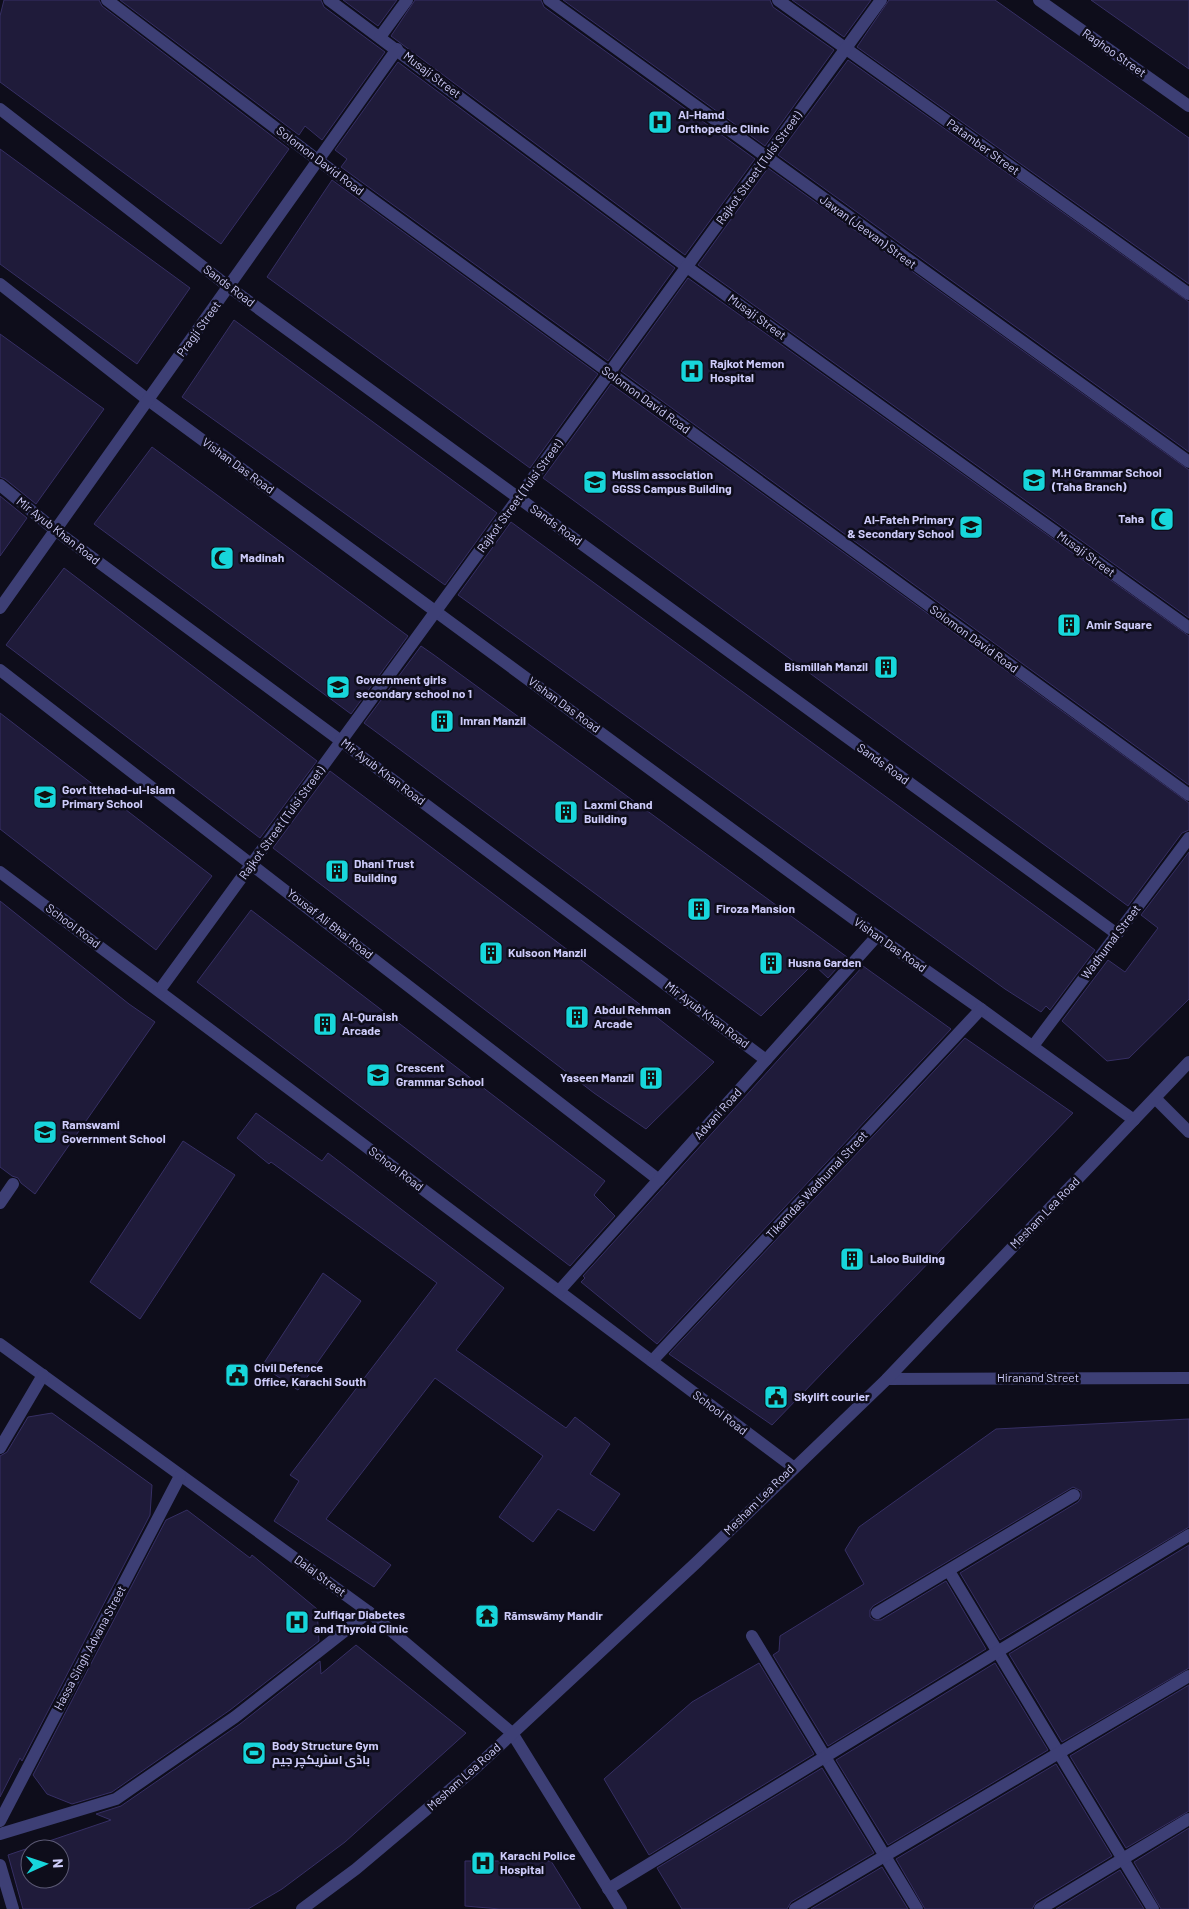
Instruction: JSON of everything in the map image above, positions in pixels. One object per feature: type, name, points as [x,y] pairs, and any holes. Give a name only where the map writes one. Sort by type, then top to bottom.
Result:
[{"type":"street","name":"Solomon David Road","points":[[107,0],[319,161],[1189,795]]},
{"type":"street","name":"Musaji Street","points":[[329,0],[687,267],[1189,628]]},
{"type":"street","points":[[380,37],[407,0]]},
{"type":"street","name":"Jawan (Jeevan) Street","points":[[549,0],[1189,462]]},
{"type":"street","name":"Patamber Street","points":[[778,0],[1189,294]]},
{"type":"street","name":"Rajkot Street (Tulsi Street)","points":[[159,991],[881,0]]},
{"type":"street","name":"Raghoo Street","points":[[1039,0],[1189,106]]},
{"type":"street","name":"Pragji Street","points":[[0,608],[397,49]]},
{"type":"street","name":"Sands Road","points":[[0,109],[229,287],[1117,934]]},
{"type":"street","name":"Vishan Das Road","points":[[0,284],[148,400],[877,936],[982,1008],[1134,1120]]},
{"type":"street","name":"Mir Ayub Khan Road","points":[[0,484],[55,530],[341,741],[766,1060]]},
{"type":"street","name":"Yousaf Ali Bhai Road","points":[[0,670],[660,1180]]},
{"type":"street","name":"Wadhumal Street","points":[[1033,1046],[1189,838]]},
{"type":"street","name":"School Road","points":[[0,872],[793,1467]]},
{"type":"street","name":"Advani Road","points":[[559,1291],[877,936]]},
{"type":"street","name":"Tikamdas Wadhumal Street","points":[[652,1361],[982,1008]]},
{"type":"street","name":"Mesham Lea Road","points":[[302,1909],[417,1818],[471,1772],[697,1562],[886,1378],[1189,1062]]},
{"type":"street","points":[[1155,1098],[1189,1132]]},
{"type":"street","points":[[0,1203],[13,1184]]},
{"type":"street","name":"Dalal Street","points":[[0,1344],[369,1612],[512,1733],[621,1909]]},
{"type":"street","points":[[0,1448],[43,1375]]},
{"type":"street","name":"Hiranand Street","points":[[886,1378],[1189,1378]]},
{"type":"street","name":"Hassa Singh Advana Street","points":[[0,1821],[180,1476]]},
{"type":"street","points":[[877,1613],[1074,1495]]},
{"type":"street","points":[[608,1889],[1189,1535]]},
{"type":"street","points":[[948,1571],[1153,1909]]},
{"type":"street","points":[[0,1834],[116,1798],[234,1717],[369,1612]]},
{"type":"street","points":[[752,1636],[917,1909]]},
{"type":"street","points":[[795,1909],[1189,1676]]},
{"type":"street","points":[[1040,1909],[1189,1819]]},
{"type":"street","points":[[0,1865],[13,1909]]},
{"type":"building","points":[[4,0],[99,0],[102,6],[289,149],[221,244],[0,82],[0,16]]},
{"type":"building","points":[[120,0],[321,0],[324,7],[385,52],[322,140],[305,126],[299,135]]},
{"type":"building","points":[[343,0],[397,0],[378,26]]},
{"type":"building","points":[[415,0],[541,0],[544,7],[755,159],[685,255],[391,36]]},
{"type":"building","points":[[563,0],[770,0],[773,7],[834,50],[765,146]]},
{"type":"building","points":[[792,0],[871,0],[844,37]]},
{"type":"building","points":[[889,0],[995,0],[1189,138],[1189,284],[857,47]]},
{"type":"building","points":[[1091,0],[1189,0],[1189,69]]},
{"type":"building","points":[[848,60],[1189,302],[1189,452],[778,155]]},
{"type":"building","points":[[398,62],[675,268],[608,361],[341,167],[347,159],[335,150]]},
{"type":"building","points":[[0,149],[190,288],[137,364],[0,264]]},
{"type":"building","points":[[768,168],[1189,470],[1189,618],[698,265]]},
{"type":"building","points":[[332,180],[598,374],[530,468],[267,277]]},
{"type":"building","points":[[688,278],[1189,636],[1189,785],[621,371]]},
{"type":"building","points":[[234,320],[497,513],[445,585],[182,397]]},
{"type":"building","points":[[0,334],[104,409],[36,504],[0,477]]},
{"type":"building","points":[[611,384],[1189,803],[1189,830],[1182,833],[1128,906],[543,478]]},
{"type":"building","points":[[152,447],[408,636],[351,714],[94,524]]},
{"type":"building","points":[[0,496],[27,518],[0,556]]},
{"type":"building","points":[[511,522],[1095,950],[1050,1010],[1046,1006],[1041,1012],[1005,989],[458,595]]},
{"type":"building","points":[[64,568],[317,761],[260,838],[6,645]]},
{"type":"building","points":[[421,646],[847,957],[828,978],[813,964],[761,1016],[364,723]]},
{"type":"building","points":[[0,713],[212,876],[156,950],[0,829]]},
{"type":"building","points":[[330,771],[714,1062],[646,1129],[594,1093],[273,848]]},
{"type":"building","points":[[1189,852],[1189,999],[1129,1058],[1107,1061],[1062,1021],[1108,960],[1125,972],[1158,928],[1141,915]]},
{"type":"building","name":"Ramswami Government School","points":[[0,901],[129,1004],[155,1022],[35,1194],[21,1183],[18,1178],[0,1167]]},
{"type":"building","points":[[251,910],[605,1181],[594,1195],[615,1216],[570,1266],[197,982]]},
{"type":"building","points":[[863,966],[951,1029],[657,1344],[581,1282],[585,1278],[583,1276]]},
{"type":"building","points":[[965,1038],[1073,1113],[772,1425],[669,1354]]},
{"type":"building","points":[[256,1113],[322,1161],[328,1153],[504,1288],[456,1350],[566,1428],[575,1417],[610,1444],[590,1474],[620,1494],[594,1531],[558,1509],[533,1542],[499,1517],[543,1456],[435,1378],[326,1519],[391,1565],[374,1587],[274,1521],[299,1481],[290,1475],[437,1283],[271,1162],[269,1164],[237,1138]]},
{"type":"building","points":[[183,1141],[235,1175],[140,1319],[90,1282]]},
{"type":"building","points":[[323,1273],[361,1301],[298,1390],[262,1366]]},
{"type":"building","points":[[52,1413],[152,1485],[150,1515],[22,1761],[20,1758],[0,1797],[0,1456],[7,1452],[28,1417]]},
{"type":"building","points":[[1189,1419],[1189,1527],[1000,1640],[960,1573],[1078,1502],[1081,1498],[1081,1491],[1073,1487],[873,1606],[870,1610],[870,1617],[874,1620],[881,1620],[946,1581],[986,1649],[828,1746],[773,1655],[779,1651],[780,1636],[864,1584],[845,1550],[859,1527],[996,1429]]},
{"type":"building","points":[[187,1510],[250,1558],[252,1555],[317,1609],[319,1641],[230,1710],[112,1792],[72,1804],[47,1794],[33,1775],[166,1520]]},
{"type":"building","points":[[1189,1545],[1189,1668],[1062,1742],[1009,1654]]},
{"type":"building","points":[[356,1645],[466,1733],[345,1842],[282,1889],[248,1909],[23,1909],[8,1855],[20,1851],[20,1889],[70,1889],[70,1839],[55,1839],[111,1820],[96,1814],[121,1806],[240,1724],[320,1661],[321,1674]]},
{"type":"building","points":[[759,1663],[814,1754],[649,1855],[604,1779],[692,1702]]},
{"type":"building","points":[[995,1663],[1048,1750],[888,1845],[836,1760]]},
{"type":"building","points":[[1189,1685],[1189,1811],[1126,1848],[1070,1756]]},
{"type":"building","points":[[1056,1764],[1112,1856],[1036,1902],[1032,1909],[925,1909],[896,1859]]},
{"type":"building","points":[[822,1768],[874,1853],[791,1902],[787,1909],[682,1909],[657,1868]]},
{"type":"building","points":[[1189,1828],[1189,1909],[1161,1909],[1134,1862]]},
{"type":"building","points":[[465,1861],[551,1861],[581,1909],[500,1909],[465,1906]]},
{"type":"building","points":[[882,1867],[908,1909],[811,1909]]},
{"type":"building","points":[[1120,1870],[1144,1909],[1056,1909]]},
{"type":"place","name":"Al-Hamd Orthopedic Clinic","points":[[660,122]]},
{"type":"place","name":"Rajkot Memon Hospital","points":[[692,371]]},
{"type":"place","name":"M.H Grammar School (Taha Branch)","points":[[1034,480]]},
{"type":"place","name":"Muslim association GGSS Campus Building","points":[[595,482]]},
{"type":"place","name":"Taha","points":[[1162,519]]},
{"type":"place","name":"Al-Fateh Primary & Secondary School","points":[[971,527]]},
{"type":"place","name":"Madinah","points":[[222,558]]},
{"type":"place","name":"Amir Square","points":[[1069,625]]},
{"type":"place","name":"Bismillah Manzil","points":[[886,667]]},
{"type":"place","name":"Government girls secondary school no 1","points":[[338,687]]},
{"type":"place","name":"Imran Manzil","points":[[442,721]]},
{"type":"place","name":"Govt Ittehad-ul-Islam Primary School","points":[[45,797]]},
{"type":"place","name":"Laxmi Chand Building","points":[[566,812]]},
{"type":"place","name":"Dhani Trust Building","points":[[337,871]]},
{"type":"place","name":"Firoza Mansion","points":[[699,909]]},
{"type":"place","name":"Kulsoon Manzil","points":[[491,953]]},
{"type":"place","name":"Husna Garden","points":[[771,963]]},
{"type":"place","name":"Abdul Rehman Arcade","points":[[577,1017]]},
{"type":"place","name":"Al-Quraish Arcade","points":[[325,1024]]},
{"type":"place","name":"Crescent Grammar School","points":[[378,1075]]},
{"type":"place","name":"Yaseen Manzil","points":[[651,1078]]},
{"type":"place","name":"Ramswami Government School","points":[[45,1132]]},
{"type":"place","name":"Laloo Building","points":[[852,1259]]},
{"type":"place","name":"Civil Defence Office, Karachi South","points":[[237,1375]]},
{"type":"place","name":"Skylift courier","points":[[776,1397]]},
{"type":"place","name":"Rāmswāmy Mandir","points":[[487,1616]]},
{"type":"place","name":"Zulfiqar Diabetes and Thyroid Clinic","points":[[297,1622]]},
{"type":"place","name":"Body Structure Gym باڈی اسٹریکچر جیم","points":[[254,1753]]},
{"type":"place","name":"Karachi Police Hospital","points":[[483,1863]]}]
